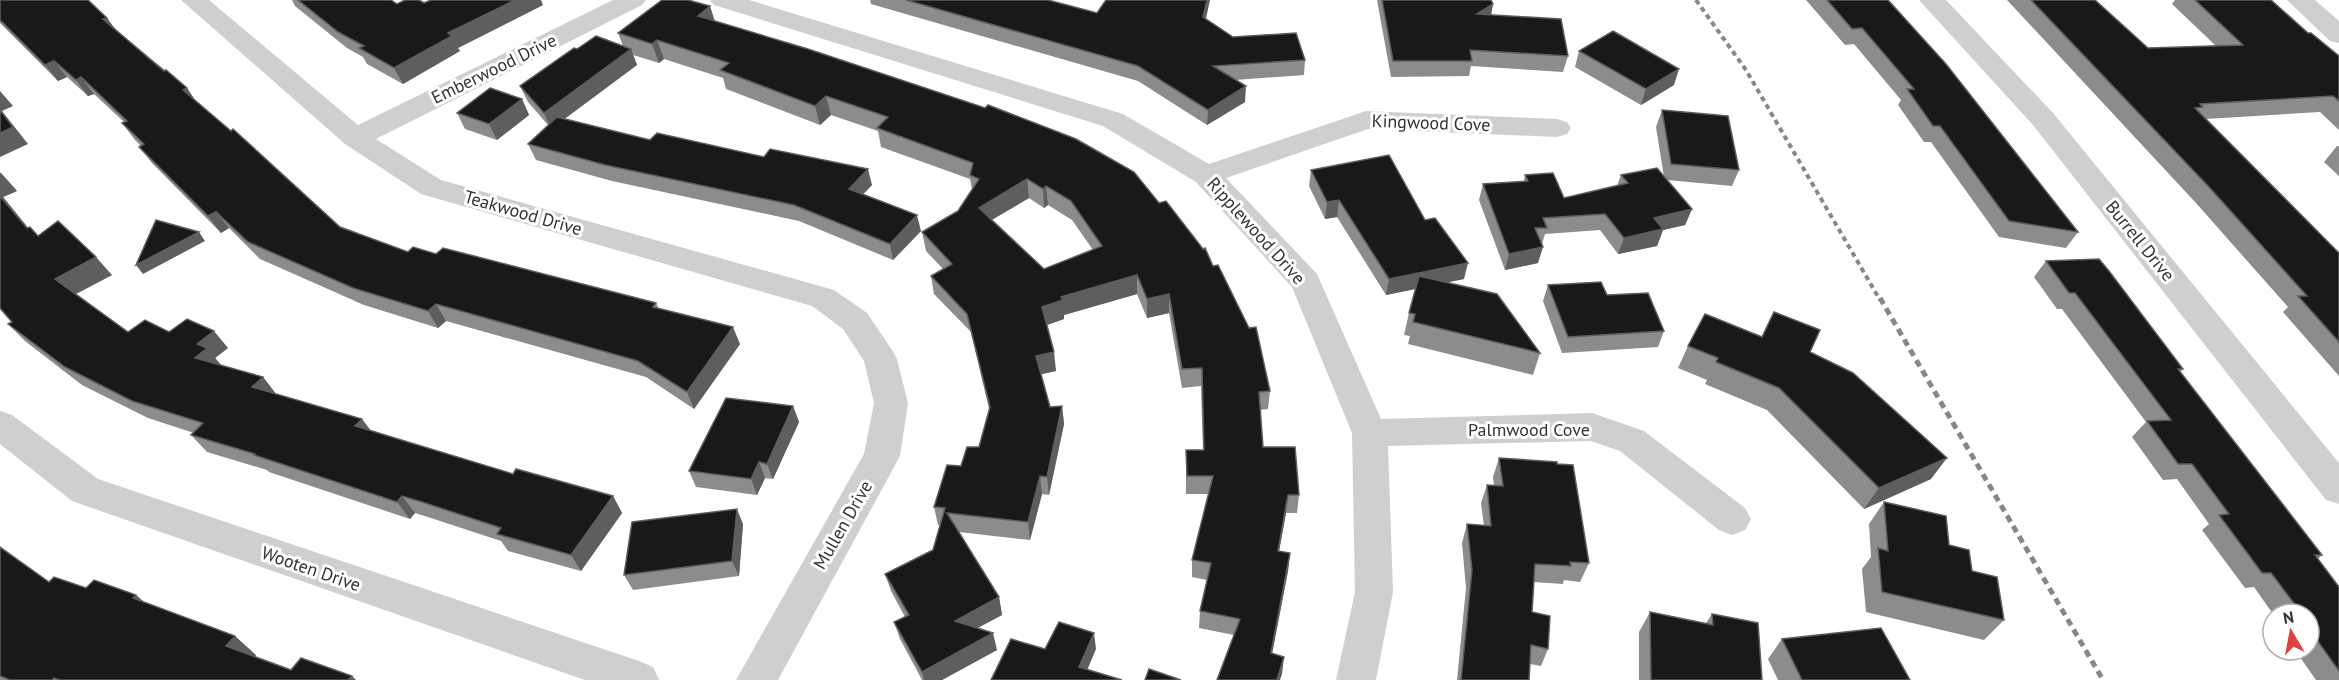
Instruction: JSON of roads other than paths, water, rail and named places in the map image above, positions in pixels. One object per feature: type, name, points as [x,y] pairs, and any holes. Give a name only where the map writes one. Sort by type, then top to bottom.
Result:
[{"type":"street","name":"Teakwood Drive","points":[[194,0],[355,138],[431,187],[823,298],[855,321],[880,359]]},
{"type":"street","name":"Emberwood Drive","points":[[355,138],[633,0]]},
{"type":"street","name":"Ripplewood Drive","points":[[723,0],[1113,120],[1206,175],[1306,282],[1370,433],[1374,592],[1356,680]]},
{"type":"street","name":"Burrell Drive","points":[[1932,0],[2043,119],[2339,489]]},
{"type":"street","points":[[2300,0],[2339,35]]},
{"type":"street","name":"Kingwood Cove","points":[[1206,175],[1366,120],[1557,129]]},
{"type":"street","name":"Mullen Drive","points":[[756,680],[882,456],[891,403],[880,359]]},
{"type":"street","name":"Wooten Drive","points":[[0,425],[85,490],[639,680]]},
{"type":"street","name":"Palmwood Cove","points":[[1370,433],[1592,427],[1632,441],[1732,519]]},
{"type":"railway","points":[[1696,0],[1746,70],[1880,300]]},
{"type":"railway","points":[[1880,298],[2103,680]]}]
